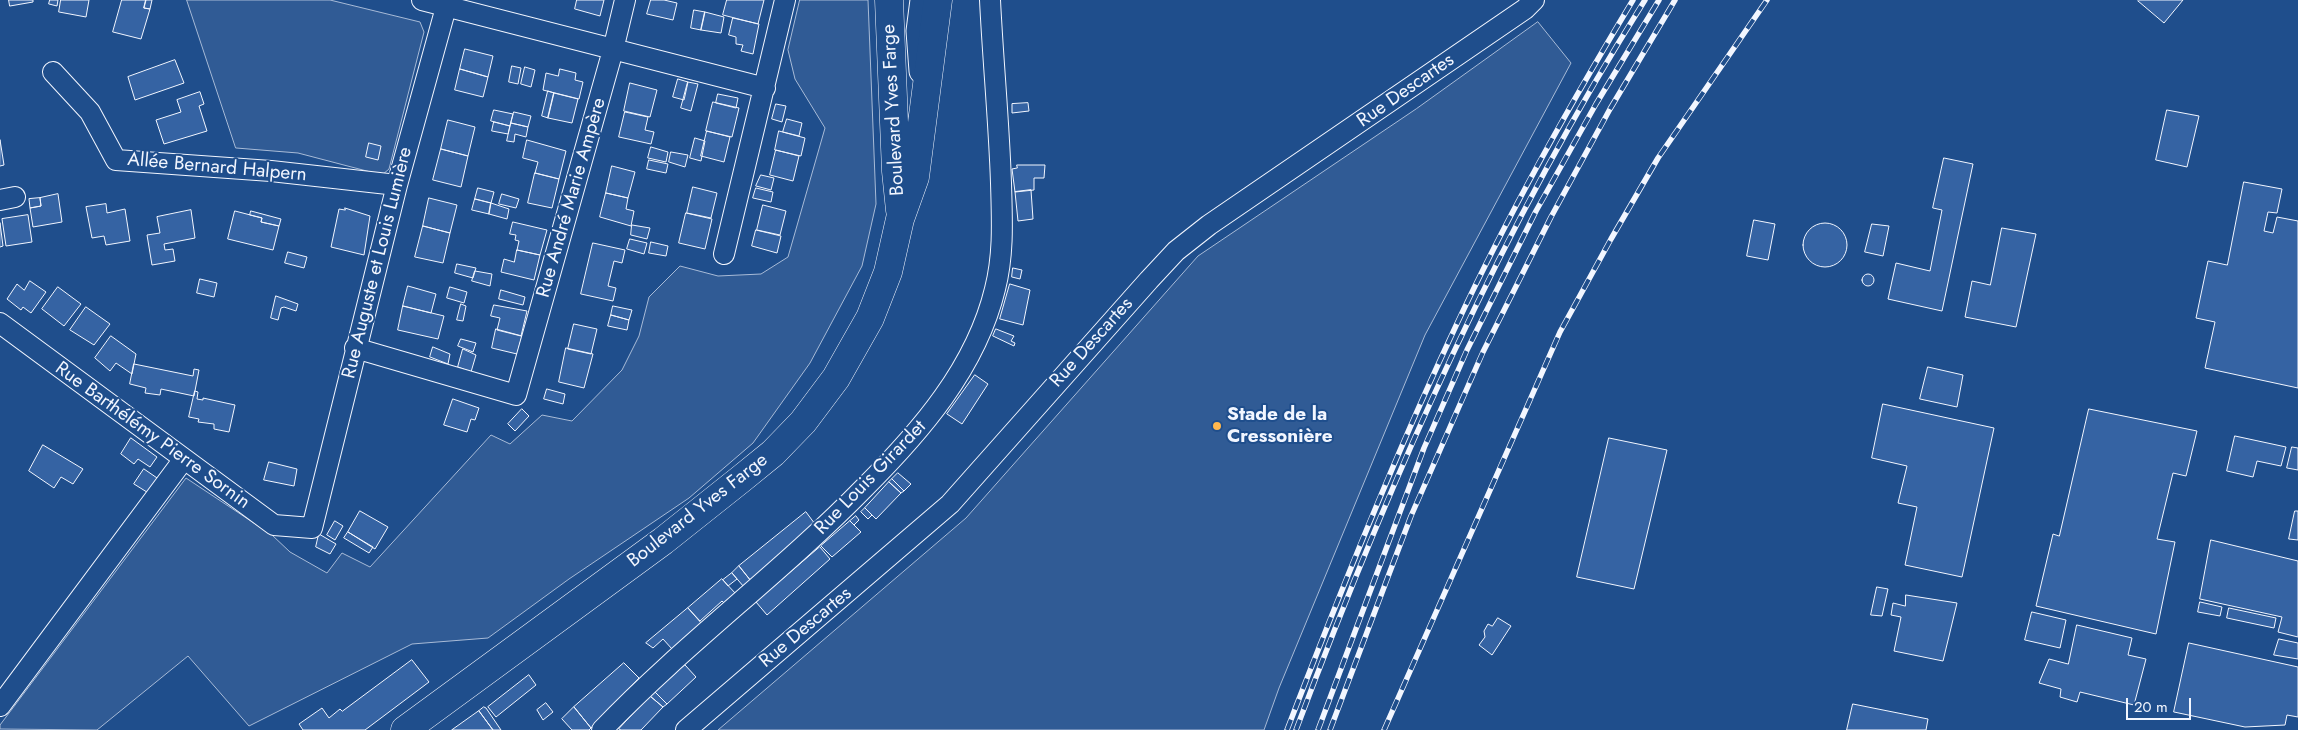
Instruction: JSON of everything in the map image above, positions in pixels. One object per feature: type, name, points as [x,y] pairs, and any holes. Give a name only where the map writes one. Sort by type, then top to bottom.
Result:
[{"type":"main road","name":"Boulevard Yves Farge","points":[[889,0],[896,171],[900,219]]},
{"type":"main road","name":"Boulevard Yves Farge","points":[[405,730],[663,541],[741,479],[773,452],[797,428],[836,378],[870,318],[888,272],[900,219],[915,176],[938,0]]},
{"type":"street","points":[[422,0],[448,3],[613,50],[765,88]]},
{"type":"street","name":"Rue André Marie Ampère","points":[[355,348],[516,395],[613,50],[625,0]]},
{"type":"street","points":[[724,254],[785,0]]},
{"type":"street","points":[[923,0],[919,31],[924,101]]},
{"type":"street","name":"Rue Louis Girardet","points":[[602,730],[637,693],[835,518],[898,454],[926,422],[980,335],[996,289],[1003,244],[1000,154],[990,0]]},
{"type":"street","name":"Rue Descartes","points":[[686,730],[950,504],[1060,378],[1176,252],[1209,225],[1525,9],[1534,0]]},
{"type":"street","name":"Rue Auguste et Louis Lumière","points":[[312,528],[355,348],[397,185],[448,3]]},
{"type":"street","name":"Allée Bernard Halpern","points":[[53,72],[90,112],[116,160],[271,171],[397,185]]},
{"type":"street","name":"Rue Barthélémy Pierre Sornin","points":[[0,323],[274,525],[312,528]]},
{"type":"street","points":[[0,706],[184,459]]},
{"type":"shaded area","points":[[187,0],[330,0],[420,22],[424,32],[389,169],[382,175],[298,153],[236,148]]},
{"type":"shaded area","points":[[800,0],[868,0],[876,204],[862,266],[810,363],[753,443],[689,498],[569,579],[488,638],[412,644],[249,726],[188,656],[97,730],[0,729],[0,725],[186,478],[272,535],[290,552],[327,573],[342,553],[370,567],[491,435],[510,444],[542,415],[572,421],[622,370],[639,336],[649,297],[680,266],[718,276],[761,274],[788,257],[825,128],[795,79],[788,50]]},
{"type":"shaded area","name":"Stade de la Cressonière","points":[[1538,22],[1571,63],[1425,335],[1279,688],[1264,730],[718,730],[966,518],[1198,256],[1416,109]]},
{"type":"building","points":[[9,0],[33,0],[33,2],[10,6]]},
{"type":"building","points":[[50,0],[58,0],[57,6],[49,4]]},
{"type":"building","points":[[61,0],[89,0],[86,17],[59,12]]},
{"type":"building","points":[[122,0],[146,0],[144,8],[150,9],[141,39],[113,32]]},
{"type":"building","points":[[146,0],[152,0],[150,9],[144,8]]},
{"type":"building","points":[[577,0],[604,0],[600,16],[575,9]]},
{"type":"building","points":[[651,0],[677,3],[673,20],[647,14]]},
{"type":"building","points":[[727,0],[764,0],[758,24],[723,15]]},
{"type":"building","points":[[2139,0],[2183,0],[2164,23]]},
{"type":"building","points":[[694,10],[705,12],[701,30],[691,28]]},
{"type":"building","points":[[705,12],[724,17],[721,33],[701,30]]},
{"type":"building","points":[[733,18],[759,24],[753,54],[741,51],[743,45],[736,44],[736,37],[729,35]]},
{"type":"building","points":[[465,49],[493,56],[488,77],[460,69]]},
{"type":"building","points":[[175,60],[184,83],[135,100],[128,77]]},
{"type":"building","points":[[512,66],[521,68],[518,84],[509,82]]},
{"type":"building","points":[[525,67],[535,70],[531,87],[521,84]]},
{"type":"building","points":[[460,69],[488,77],[483,97],[455,90]]},
{"type":"building","points":[[560,69],[576,73],[575,80],[583,82],[579,99],[543,90],[546,73],[558,76]]},
{"type":"building","points":[[678,79],[688,82],[684,100],[673,97]]},
{"type":"building","points":[[688,82],[698,84],[691,111],[681,108]]},
{"type":"building","points":[[630,83],[657,90],[650,117],[624,111]]},
{"type":"building","points":[[548,91],[554,93],[548,118],[542,116]]},
{"type":"building","points":[[200,92],[204,104],[199,106],[207,131],[164,144],[156,120],[181,112],[177,100]]},
{"type":"building","points":[[554,93],[578,99],[572,123],[548,118]]},
{"type":"building","points":[[718,94],[738,98],[736,108],[716,103]]},
{"type":"building","points":[[713,102],[739,108],[732,137],[706,131]]},
{"type":"building","points":[[1028,103],[1029,111],[1012,113],[1012,104]]},
{"type":"building","points":[[776,104],[786,106],[782,122],[772,119]]},
{"type":"building","points":[[494,110],[513,114],[510,126],[491,121]]},
{"type":"building","points":[[2167,110],[2199,116],[2187,167],[2156,160]]},
{"type":"building","points":[[514,112],[531,116],[528,127],[511,123]]},
{"type":"building","points":[[625,112],[648,117],[645,130],[654,132],[651,144],[619,137]]},
{"type":"building","points":[[787,119],[802,123],[799,136],[783,132]]},
{"type":"building","points":[[448,120],[475,127],[468,156],[441,149]]},
{"type":"building","points":[[494,122],[510,126],[508,134],[492,131]]},
{"type":"building","points":[[511,123],[528,127],[526,137],[515,134],[514,142],[507,141]]},
{"type":"building","points":[[707,131],[730,137],[724,162],[701,156]]},
{"type":"building","points":[[779,131],[805,138],[801,156],[775,150]]},
{"type":"building","points":[[695,138],[705,141],[701,161],[690,158]]},
{"type":"building","points":[[0,140],[4,165],[0,166]]},
{"type":"building","points":[[527,140],[566,151],[559,179],[535,173],[538,162],[523,158]]},
{"type":"building","points":[[369,143],[381,146],[378,160],[366,157]]},
{"type":"building","points":[[651,147],[668,152],[666,162],[648,158]]},
{"type":"building","points":[[441,149],[468,156],[461,187],[433,180]]},
{"type":"building","points":[[776,150],[799,156],[793,181],[770,175]]},
{"type":"building","points":[[671,152],[688,155],[685,167],[669,162]]},
{"type":"building","points":[[1944,158],[1973,164],[1942,311],[1888,299],[1896,263],[1930,271],[1942,210],[1933,208]]},
{"type":"building","points":[[649,160],[668,164],[666,173],[647,169]]},
{"type":"building","points":[[1017,165],[1045,165],[1044,178],[1034,178],[1034,190],[1015,192],[1012,169],[1017,168]]},
{"type":"building","points":[[612,166],[635,172],[628,198],[606,193]]},
{"type":"building","points":[[535,173],[559,179],[552,208],[528,203]]},
{"type":"building","points":[[761,175],[774,178],[771,190],[756,186]]},
{"type":"building","points":[[2244,182],[2282,189],[2277,213],[2268,212],[2264,231],[2273,233],[2277,217],[2298,221],[2298,388],[2205,368],[2215,322],[2196,318],[2208,261],[2227,265]]},
{"type":"building","points":[[693,187],[717,193],[711,218],[687,213]]},
{"type":"building","points":[[478,188],[494,192],[491,203],[475,199]]},
{"type":"building","points":[[756,188],[773,192],[771,202],[753,198]]},
{"type":"building","points":[[1031,190],[1033,219],[1018,221],[1015,192]]},
{"type":"building","points":[[606,193],[628,198],[626,209],[634,211],[631,226],[600,217]]},
{"type":"building","points":[[58,194],[62,222],[33,227],[30,208],[41,206],[40,198]]},
{"type":"building","points":[[502,194],[519,199],[516,208],[499,204]]},
{"type":"building","points":[[40,198],[41,206],[30,208],[29,199]]},
{"type":"building","points":[[429,198],[457,205],[450,233],[423,226]]},
{"type":"building","points":[[475,199],[491,203],[489,214],[472,210]]},
{"type":"building","points":[[491,203],[509,209],[507,219],[489,214]]},
{"type":"building","points":[[106,204],[107,213],[125,209],[130,241],[106,245],[104,236],[92,238],[86,207]]},
{"type":"building","points":[[763,205],[786,211],[780,235],[757,230]]},
{"type":"building","points":[[345,208],[370,216],[364,255],[331,247],[339,209],[345,210]]},
{"type":"building","points":[[191,210],[195,238],[164,244],[165,250],[173,249],[175,261],[152,265],[147,235],[160,233],[157,217]]},
{"type":"building","points":[[235,211],[262,218],[261,222],[279,226],[273,250],[228,239]]},
{"type":"building","points":[[251,211],[281,219],[279,226],[261,222],[262,218],[250,215]]},
{"type":"building","points":[[686,213],[712,219],[705,249],[679,243]]},
{"type":"building","points":[[28,215],[32,242],[6,246],[2,219]]},
{"type":"building","points":[[1754,220],[1775,224],[1768,260],[1747,256]]},
{"type":"building","points":[[513,222],[547,230],[540,255],[517,250],[519,241],[515,240],[516,235],[510,234]]},
{"type":"building","points":[[0,223],[3,246],[0,247]]},
{"type":"building","points":[[1829,223],[1841,229],[1846,236],[1846,254],[1841,261],[1834,266],[1821,267],[1813,264],[1806,257],[1803,241],[1806,233],[1813,226]]},
{"type":"building","points":[[1872,224],[1889,226],[1883,256],[1865,252]]},
{"type":"building","points":[[632,225],[650,228],[647,239],[631,235]]},
{"type":"building","points":[[423,226],[450,233],[443,263],[415,257]]},
{"type":"building","points":[[2002,228],[2036,234],[2016,327],[1965,317],[1972,281],[1990,285]]},
{"type":"building","points":[[756,230],[781,236],[777,253],[752,246]]},
{"type":"building","points":[[630,239],[647,243],[644,254],[627,249]]},
{"type":"building","points":[[651,242],[668,246],[666,256],[649,253]]},
{"type":"building","points":[[593,243],[625,250],[622,263],[614,261],[608,286],[616,288],[613,301],[581,294]]},
{"type":"building","points":[[517,250],[540,255],[534,280],[501,272],[504,259],[514,262]]},
{"type":"building","points":[[288,252],[307,257],[304,268],[285,263]]},
{"type":"building","points":[[457,264],[476,268],[473,278],[455,273]]},
{"type":"building","points":[[1013,268],[1022,270],[1020,279],[1012,277]]},
{"type":"building","points":[[475,271],[492,274],[490,286],[472,281]]},
{"type":"building","points":[[1868,274],[1874,280],[1868,286],[1862,280]]},
{"type":"building","points":[[200,279],[217,283],[214,297],[197,293]]},
{"type":"building","points":[[30,281],[46,292],[31,313],[23,307],[21,310],[7,299],[17,284],[24,290]]},
{"type":"building","points":[[1010,284],[1030,290],[1023,325],[1000,319]]},
{"type":"building","points":[[408,286],[436,294],[431,313],[403,306]]},
{"type":"building","points":[[58,287],[81,304],[64,326],[42,309]]},
{"type":"building","points":[[450,287],[467,292],[464,303],[447,298]]},
{"type":"building","points":[[501,290],[525,297],[523,305],[499,299]]},
{"type":"building","points":[[276,296],[298,304],[296,311],[284,307],[281,308],[278,320],[271,318]]},
{"type":"building","points":[[461,304],[466,306],[463,321],[457,320]]},
{"type":"building","points":[[494,305],[527,311],[521,336],[497,330],[500,318],[491,316]]},
{"type":"building","points":[[403,306],[444,316],[438,339],[398,330]]},
{"type":"building","points":[[613,306],[632,310],[629,320],[611,315]]},
{"type":"building","points":[[86,307],[110,324],[94,345],[70,330]]},
{"type":"building","points":[[611,315],[629,320],[627,330],[608,326]]},
{"type":"building","points":[[574,324],[597,329],[591,354],[568,349]]},
{"type":"building","points":[[496,329],[522,336],[517,354],[492,348]]},
{"type":"building","points":[[996,329],[1014,336],[1011,341],[1015,343],[1014,346],[993,336]]},
{"type":"building","points":[[111,336],[136,354],[132,374],[116,363],[110,371],[95,358]]},
{"type":"building","points":[[461,339],[476,343],[473,352],[458,346]]},
{"type":"building","points":[[433,347],[450,354],[448,364],[430,357]]},
{"type":"building","points":[[566,348],[593,354],[584,388],[559,382]]},
{"type":"building","points":[[463,349],[476,355],[471,372],[458,367]]},
{"type":"building","points":[[134,364],[193,376],[194,369],[199,370],[194,396],[161,389],[160,395],[145,393],[146,388],[130,384]]},
{"type":"building","points":[[1928,367],[1963,375],[1957,407],[1920,399]]},
{"type":"building","points":[[975,375],[988,384],[962,424],[947,414]]},
{"type":"building","points":[[547,389],[565,394],[563,404],[544,399]]},
{"type":"building","points":[[195,391],[198,392],[197,399],[203,400],[203,398],[235,405],[229,432],[214,429],[214,424],[198,422],[199,419],[189,417]]},
{"type":"building","points":[[453,399],[479,408],[475,420],[471,419],[467,432],[444,425]]},
{"type":"building","points":[[1883,404],[1994,428],[1962,577],[1905,565],[1917,507],[1898,503],[1907,466],[1872,458]]},
{"type":"building","points":[[522,409],[529,416],[515,431],[508,424]]},
{"type":"building","points":[[2089,409],[2197,431],[2186,476],[2173,473],[2157,539],[2175,542],[2156,634],[2036,606],[2053,534],[2059,536]]},
{"type":"building","points":[[2235,436],[2286,447],[2281,466],[2257,461],[2253,477],[2227,471]]},
{"type":"building","points":[[131,438],[157,457],[150,467],[138,459],[134,464],[121,454]]},
{"type":"building","points":[[1609,438],[1667,450],[1634,589],[1577,577]]},
{"type":"building","points":[[43,445],[83,469],[73,484],[61,477],[54,488],[29,471]]},
{"type":"building","points":[[2292,447],[2298,448],[2298,470],[2287,468]]},
{"type":"building","points":[[269,462],[297,469],[294,486],[264,480]]},
{"type":"building","points":[[144,469],[160,480],[150,494],[134,484]]},
{"type":"building","points":[[898,473],[911,484],[904,491],[892,479]]},
{"type":"building","points":[[892,479],[904,491],[901,493],[889,482]]},
{"type":"building","points":[[889,482],[901,493],[876,519],[865,508]]},
{"type":"building","points":[[865,508],[872,515],[868,519],[861,512]]},
{"type":"building","points":[[360,511],[388,527],[375,549],[348,532]]},
{"type":"building","points":[[2295,511],[2298,511],[2298,540],[2289,539]]},
{"type":"building","points":[[806,512],[815,524],[751,581],[739,566]]},
{"type":"building","points":[[856,516],[859,520],[854,525],[850,521]]},
{"type":"building","points":[[335,521],[343,526],[335,540],[327,535]]},
{"type":"building","points":[[850,521],[861,532],[832,557],[821,546]]},
{"type":"building","points":[[348,532],[373,547],[369,553],[344,538]]},
{"type":"building","points":[[319,534],[336,544],[330,554],[316,547]]},
{"type":"building","points":[[2211,540],[2298,561],[2298,637],[2278,632],[2282,617],[2200,599]]},
{"type":"building","points":[[820,547],[830,559],[767,615],[756,602]]},
{"type":"building","points":[[739,566],[751,581],[744,587],[732,573]]},
{"type":"building","points":[[732,573],[737,579],[728,586],[723,580]]},
{"type":"building","points":[[722,579],[736,594],[725,604],[722,601],[700,621],[688,608]]},
{"type":"building","points":[[1877,587],[1888,589],[1882,616],[1871,615]]},
{"type":"building","points":[[1906,595],[1957,603],[1943,661],[1894,651],[1901,617],[1891,615],[1893,603],[1905,606]]},
{"type":"building","points":[[2200,602],[2222,607],[2220,616],[2198,612]]},
{"type":"building","points":[[688,608],[702,624],[672,649],[663,639],[653,648],[646,643]]},
{"type":"building","points":[[2229,608],[2276,618],[2274,628],[2227,618]]},
{"type":"building","points":[[2032,612],[2066,620],[2060,648],[2025,640]]},
{"type":"building","points":[[1498,618],[1511,626],[1492,655],[1479,645],[1485,637],[1484,631],[1488,624],[1492,626]]},
{"type":"building","points":[[2077,625],[2132,638],[2128,655],[2146,659],[2134,705],[2080,692],[2077,702],[2060,697],[2061,689],[2039,683],[2049,659],[2068,664]]},
{"type":"building","points":[[2279,639],[2298,643],[2298,659],[2274,655]]},
{"type":"building","points":[[2189,643],[2298,667],[2298,717],[2287,715],[2285,725],[2245,727],[2174,712]]},
{"type":"building","points":[[412,660],[429,682],[365,730],[303,730],[299,724],[322,708],[329,718],[340,709],[342,711]]},
{"type":"building","points":[[624,663],[639,678],[591,728],[574,707]]},
{"type":"building","points":[[685,665],[696,677],[667,704],[655,692]]},
{"type":"building","points":[[529,675],[536,685],[496,717],[488,707]]},
{"type":"building","points":[[655,692],[667,704],[663,707],[650,696]]},
{"type":"building","points":[[650,696],[663,707],[641,730],[619,729]]},
{"type":"building","points":[[546,703],[553,712],[543,720],[537,710]]},
{"type":"building","points":[[1853,704],[1928,719],[1926,730],[1847,730]]},
{"type":"building","points":[[484,707],[501,730],[493,730],[479,711]]},
{"type":"building","points":[[574,707],[591,728],[589,730],[572,730],[562,719]]},
{"type":"building","points":[[479,711],[493,730],[452,730]]},
{"type":"railway","points":[[1287,730],[1384,487],[1469,299],[1536,169],[1583,84],[1633,0]]},
{"type":"railway","points":[[1296,730],[1370,541],[1452,356],[1496,264],[1543,175],[1593,86],[1645,0]]},
{"type":"railway","points":[[1318,730],[1424,448],[1467,350],[1536,211],[1596,104],[1659,0]]},
{"type":"railway","points":[[1330,730],[1411,516],[1483,352],[1551,217],[1610,109],[1675,0]]},
{"type":"railway","points":[[1384,730],[1560,332],[1658,158],[1767,0]]},
{"type":"place","name":"Stade de la Cressonière","points":[[1217,426]]}]
